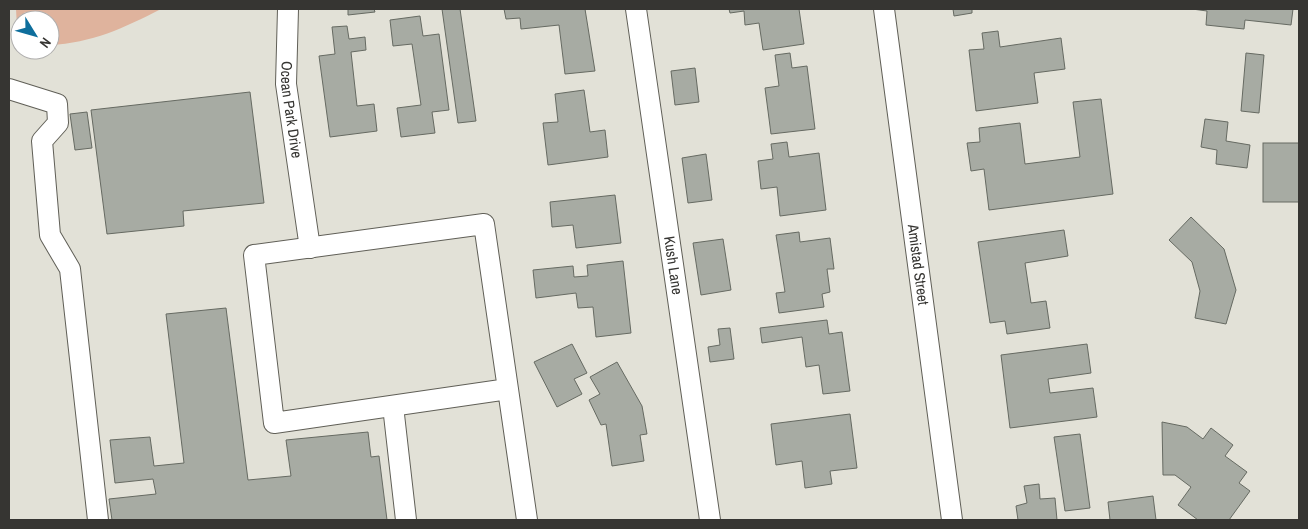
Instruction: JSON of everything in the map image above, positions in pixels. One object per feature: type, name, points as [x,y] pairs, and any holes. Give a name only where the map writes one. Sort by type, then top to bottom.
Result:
[{"type":"street","name":"Ocean Park Drive","points":[[288,9],[286,84],[310,248]]},
{"type":"street","name":"Kush Lane","points":[[636,9],[710,520]]},
{"type":"street","name":"Amistad Street","points":[[884,9],[952,520]]},
{"type":"street","points":[[9,89],[57,104],[58,123],[42,141],[50,235],[70,269],[98,520]]},
{"type":"street","points":[[508,389],[274,423],[254,255],[484,224],[508,389],[527,520]]},
{"type":"street","points":[[393,406],[403,517]]},
{"type":"shaded area","points":[[161,9],[94,38],[60,44],[60,10],[16,10]]},
{"type":"building","points":[[348,9],[374,9],[375,12],[348,15]]},
{"type":"building","points":[[442,9],[460,9],[476,121],[458,123]]},
{"type":"building","points":[[504,9],[585,9],[595,71],[565,74],[559,25],[521,29],[520,18],[506,19]]},
{"type":"building","points":[[729,9],[799,9],[804,44],[763,50],[759,23],[745,25],[744,11],[730,13]]},
{"type":"building","points":[[953,9],[972,9],[972,13],[954,16]]},
{"type":"building","points":[[1192,9],[1293,9],[1291,25],[1245,20],[1244,29],[1206,25],[1207,11]]},
{"type":"building","points":[[420,16],[423,36],[439,34],[449,110],[432,112],[435,133],[401,137],[397,108],[421,105],[412,44],[393,46],[390,20]]},
{"type":"building","points":[[347,26],[349,39],[365,37],[366,50],[351,52],[357,106],[374,104],[377,131],[330,137],[319,56],[335,54],[332,27]]},
{"type":"building","points":[[998,31],[1000,47],[1061,38],[1065,69],[1034,73],[1038,103],[976,111],[969,50],[984,49],[982,33]]},
{"type":"building","points":[[790,53],[792,68],[807,66],[815,129],[771,134],[765,88],[779,86],[775,55]]},
{"type":"building","points":[[1246,53],[1264,55],[1259,113],[1241,111]]},
{"type":"building","points":[[695,68],[699,102],[675,105],[671,71]]},
{"type":"building","points":[[584,90],[590,132],[605,130],[608,157],[548,165],[543,123],[558,122],[555,94]]},
{"type":"building","points":[[250,92],[264,203],[183,211],[184,226],[107,234],[91,110]]},
{"type":"building","points":[[1101,99],[1113,194],[989,210],[984,169],[971,171],[967,143],[980,142],[979,128],[1020,123],[1025,164],[1080,157],[1073,102]]},
{"type":"building","points":[[87,112],[92,148],[75,150],[70,114]]},
{"type":"building","points":[[1205,119],[1228,122],[1226,141],[1250,145],[1247,168],[1216,164],[1217,150],[1201,147]]},
{"type":"building","points":[[787,142],[789,157],[819,153],[826,210],[780,216],[777,187],[761,189],[758,161],[773,159],[771,144]]},
{"type":"building","points":[[1263,143],[1299,143],[1299,202],[1263,202]]},
{"type":"building","points":[[706,154],[712,200],[688,203],[682,158]]},
{"type":"building","points":[[615,195],[621,243],[576,248],[573,225],[552,227],[550,202]]},
{"type":"building","points":[[1191,217],[1224,249],[1236,290],[1226,324],[1195,318],[1200,291],[1192,262],[1169,240]]},
{"type":"building","points":[[1064,230],[1068,256],[1025,263],[1031,303],[1046,301],[1050,328],[1007,334],[1005,321],[990,323],[978,242]]},
{"type":"building","points":[[799,232],[800,242],[830,238],[834,269],[827,269],[830,292],[822,294],[824,307],[779,313],[776,293],[785,292],[776,235]]},
{"type":"building","points":[[723,239],[731,290],[701,295],[693,243]]},
{"type":"building","points":[[623,261],[631,333],[596,337],[593,307],[578,308],[576,293],[536,298],[533,270],[573,266],[574,277],[588,276],[587,265]]},
{"type":"building","points":[[226,308],[248,480],[291,476],[286,440],[368,432],[371,457],[379,456],[387,520],[112,520],[109,499],[156,494],[153,479],[115,483],[110,440],[150,437],[154,466],[184,463],[166,314]]},
{"type":"building","points":[[827,320],[829,334],[842,332],[850,391],[823,394],[819,365],[806,367],[802,337],[762,343],[760,328]]},
{"type":"building","points":[[730,328],[734,359],[710,362],[708,347],[720,345],[718,329]]},
{"type":"building","points":[[572,344],[587,373],[574,379],[582,394],[557,407],[534,362]]},
{"type":"building","points":[[1087,344],[1091,373],[1048,379],[1050,393],[1093,388],[1097,417],[1010,428],[1001,355]]},
{"type":"building","points":[[617,362],[642,406],[647,434],[640,435],[644,461],[612,466],[606,424],[601,425],[589,400],[600,394],[590,377]]},
{"type":"building","points":[[850,414],[857,468],[830,471],[832,484],[805,488],[802,461],[776,465],[771,424]]},
{"type":"building","points":[[1162,422],[1187,427],[1203,439],[1211,428],[1233,445],[1225,456],[1247,472],[1239,483],[1250,491],[1229,520],[1198,520],[1178,505],[1191,487],[1175,475],[1163,475]]},
{"type":"building","points":[[1080,434],[1090,508],[1065,511],[1054,437]]},
{"type":"building","points":[[1039,484],[1040,499],[1055,498],[1057,520],[1018,520],[1016,506],[1027,503],[1024,486]]},
{"type":"building","points":[[1153,496],[1156,520],[1110,520],[1108,502]]}]
